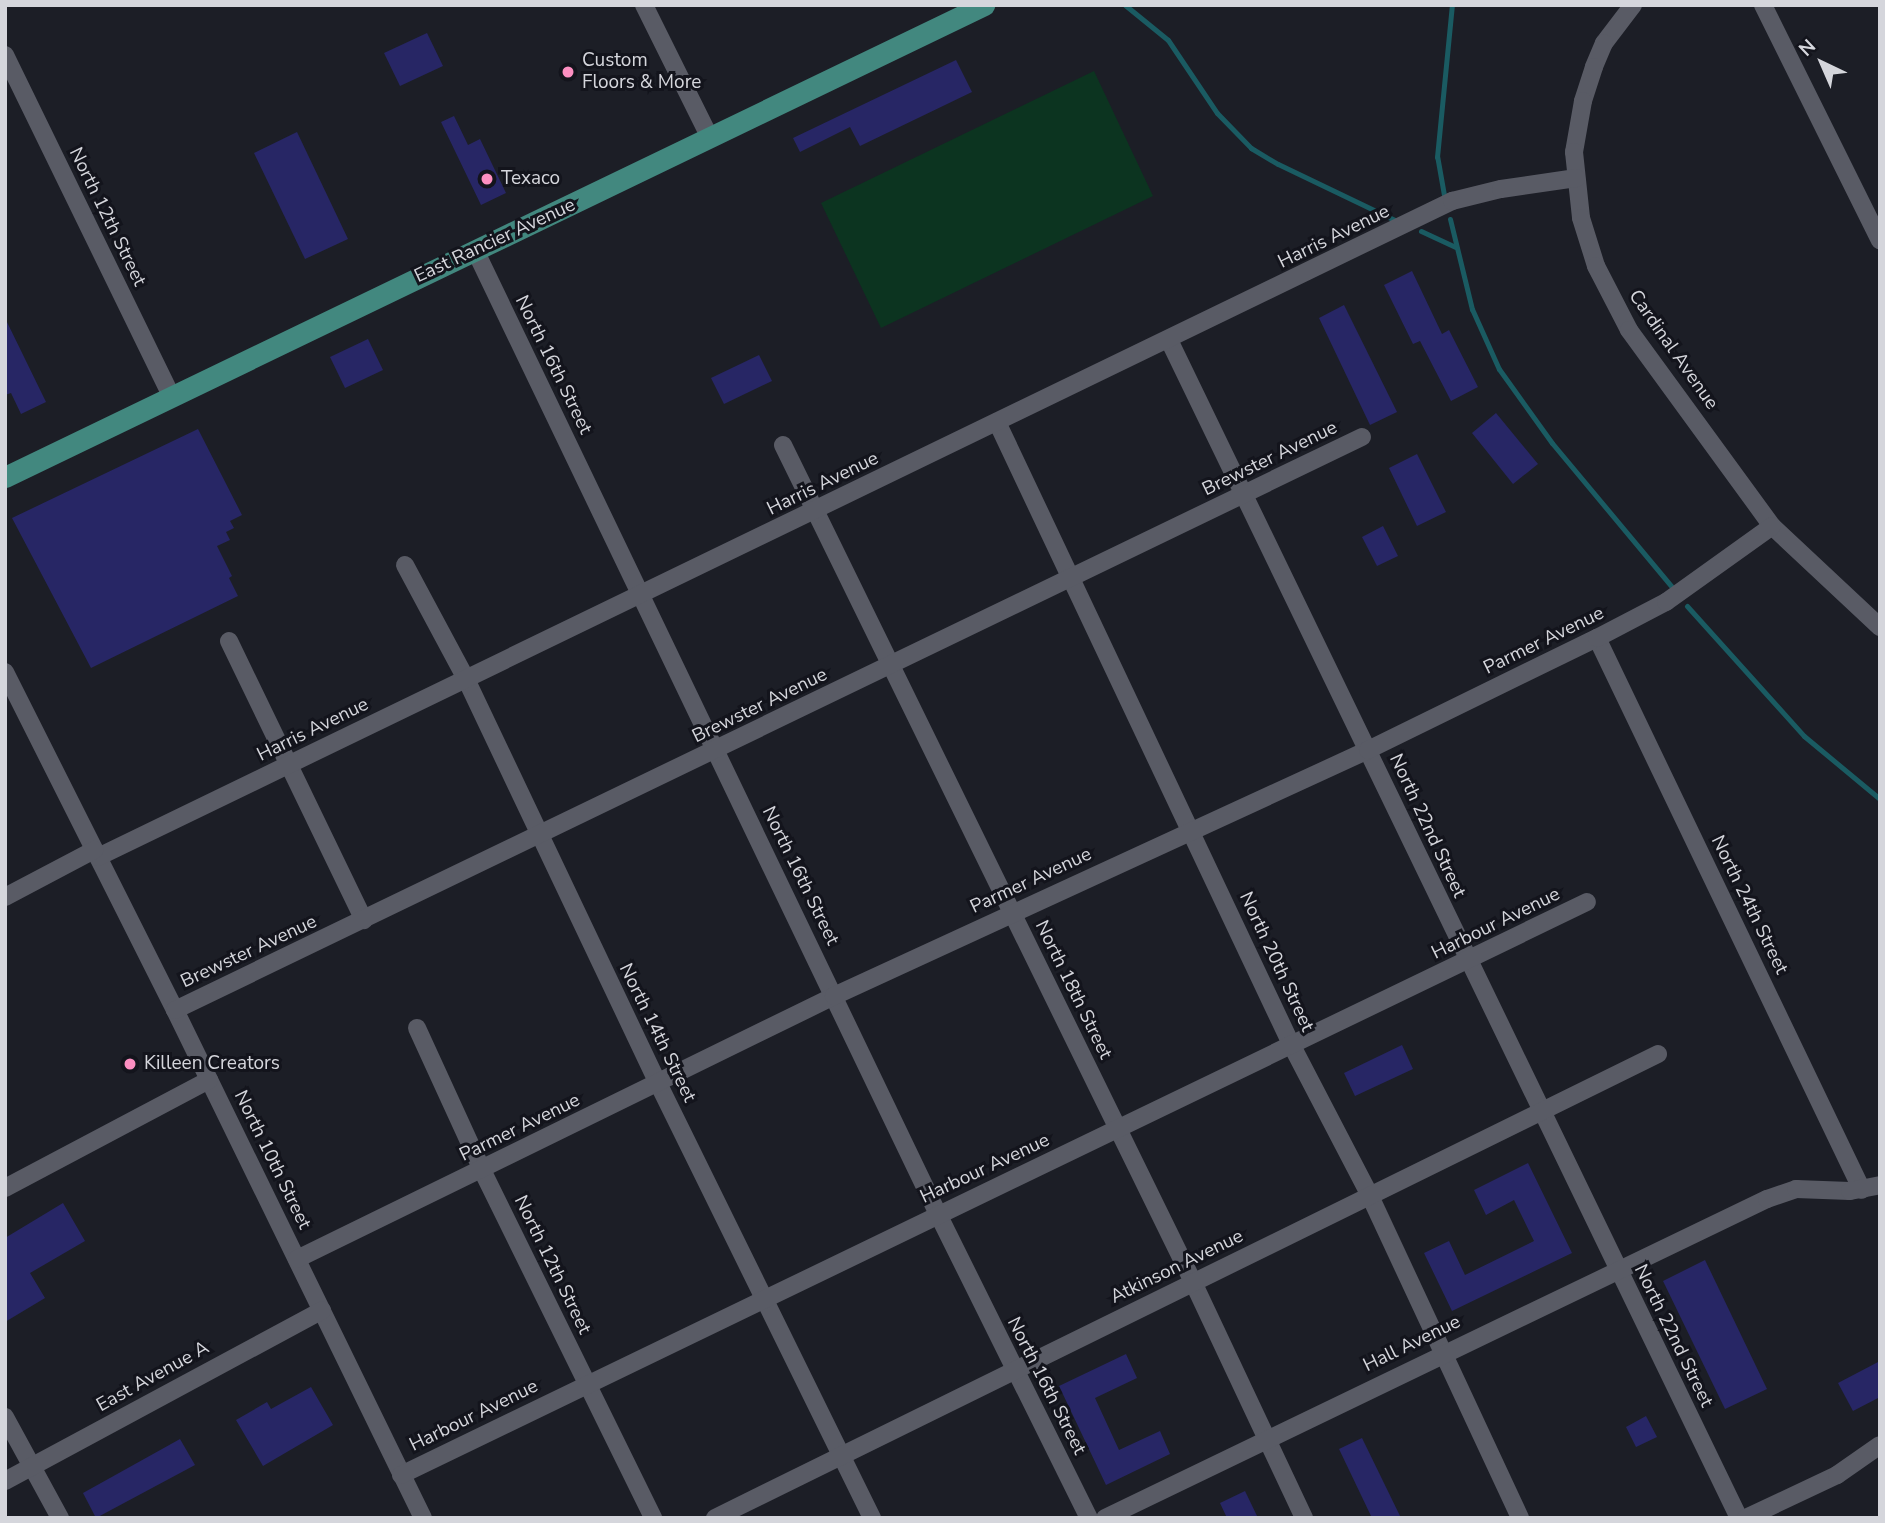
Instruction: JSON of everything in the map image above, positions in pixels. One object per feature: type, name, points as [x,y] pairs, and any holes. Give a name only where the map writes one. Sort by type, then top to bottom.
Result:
[{"type":"main road","name":"East Rancier Avenue","points":[[5,477],[984,5]]},
{"type":"street","points":[[644,5],[710,138]]},
{"type":"street","name":"Cardinal Avenue","points":[[1633,5],[1604,43],[1594,67],[1583,102],[1574,152],[1581,218],[1596,266],[1609,296],[1629,330],[1772,527],[1880,627]]},
{"type":"street","points":[[1763,5],[1880,241]]},
{"type":"street","name":"North 12th Street","points":[[5,55],[172,397]]},
{"type":"street","name":"Harris Avenue","points":[[5,897],[289,765],[816,512],[1452,201],[1501,189],[1576,178]]},
{"type":"street","name":"North 16th Street","points":[[475,250],[1015,1372],[1089,1518]]},
{"type":"street","name":"North 22nd Street","points":[[1169,340],[1739,1518]]},
{"type":"street","name":"North 20th Street","points":[[997,422],[1291,1044],[1370,1196],[1520,1518]]},
{"type":"street","name":"Brewster Avenue","points":[[175,1010],[1362,437]]},
{"type":"street","name":"North 18th Street","points":[[783,445],[1119,1129],[1304,1518]]},
{"type":"street","name":"Parmer Avenue","points":[[298,1259],[834,996],[1368,750],[1597,638],[1666,602],[1772,527]]},
{"type":"street","name":"North 14th Street","points":[[405,565],[466,679],[658,1083],[872,1518]]},
{"type":"street","name":"North 24th Street","points":[[1597,638],[1871,1188]]},
{"type":"street","points":[[229,641],[364,920]]},
{"type":"street","name":"North 10th Street","points":[[5,672],[175,1010],[423,1518]]},
{"type":"street","name":"Harbour Avenue","points":[[401,1475],[1291,1044],[1468,962],[1587,902]]},
{"type":"street","name":"North 12th Street","points":[[417,1028],[482,1170],[653,1518]]},
{"type":"street","name":"Atkinson Avenue","points":[[715,1518],[1658,1054]]},
{"type":"street","points":[[5,1188],[209,1080]]},
{"type":"street","name":"Hall Avenue","points":[[1105,1518],[1443,1352],[1738,1212],[1796,1189],[1871,1188]]},
{"type":"street","name":"East Avenue A","points":[[5,1481],[321,1310]]},
{"type":"street","points":[[5,1417],[60,1518]]},
{"type":"street","points":[[1746,1518],[1837,1475],[1880,1446]]},
{"type":"green space","points":[[1094,71],[1153,196],[881,328],[821,203]]},
{"type":"building","points":[[427,33],[443,66],[400,86],[384,53]]},
{"type":"building","points":[[956,60],[972,92],[860,146],[850,127],[800,152],[793,138]]},
{"type":"building","points":[[454,116],[468,145],[480,139],[506,193],[481,205],[441,122]]},
{"type":"building","points":[[297,132],[348,239],[305,259],[254,153]]},
{"type":"building","points":[[1412,271],[1442,334],[1449,330],[1478,387],[1451,401],[1420,341],[1413,344],[1384,285]]},
{"type":"building","points":[[1344,305],[1397,412],[1370,425],[1319,318]]},
{"type":"building","points":[[5,318],[46,402],[21,414],[11,393],[5,395]]},
{"type":"building","points":[[368,339],[383,370],[345,388],[330,357]]},
{"type":"building","points":[[759,355],[772,381],[724,404],[711,378]]},
{"type":"building","points":[[1496,413],[1538,464],[1513,484],[1472,433]]},
{"type":"building","points":[[198,429],[242,515],[230,521],[234,528],[226,532],[230,540],[217,546],[232,576],[229,578],[238,596],[91,668],[12,518]]},
{"type":"building","points":[[1417,454],[1446,512],[1417,526],[1389,468]]},
{"type":"building","points":[[1383,526],[1398,556],[1377,566],[1362,537]]},
{"type":"building","points":[[1402,1045],[1413,1069],[1355,1096],[1344,1073]]},
{"type":"building","points":[[1528,1163],[1572,1253],[1452,1311],[1424,1253],[1449,1241],[1465,1275],[1534,1241],[1514,1200],[1486,1215],[1474,1190]]},
{"type":"building","points":[[63,1203],[85,1241],[30,1273],[45,1298],[5,1322],[5,1238]]},
{"type":"building","points":[[1705,1260],[1767,1389],[1725,1409],[1663,1281]]},
{"type":"building","points":[[1126,1354],[1137,1378],[1095,1398],[1119,1450],[1160,1431],[1170,1454],[1106,1485],[1059,1386]]},
{"type":"building","points":[[1880,1361],[1880,1397],[1853,1411],[1838,1383]]},
{"type":"building","points":[[311,1387],[333,1425],[263,1466],[236,1420],[267,1402],[271,1409]]},
{"type":"building","points":[[1646,1416],[1657,1437],[1636,1447],[1626,1427]]},
{"type":"building","points":[[1362,1438],[1401,1518],[1372,1518],[1339,1449]]},
{"type":"building","points":[[180,1439],[195,1465],[96,1518],[83,1493]]},
{"type":"building","points":[[1245,1491],[1258,1518],[1227,1518],[1220,1503]]},
{"type":"waterway","points":[[1125,5],[1168,40],[1217,113],[1251,148],[1278,164],[1395,220]]},
{"type":"waterway","points":[[1444,195],[1437,157],[1452,5]]},
{"type":"waterway","points":[[1450,219],[1472,309],[1499,369],[1552,443],[1671,586]]},
{"type":"waterway","points":[[1421,231],[1456,247]]},
{"type":"waterway","points":[[1687,606],[1804,736],[1880,799]]},
{"type":"place","name":"Custom Floors & More","points":[[568,72]]},
{"type":"place","name":"Texaco","points":[[487,179]]},
{"type":"place","name":"Killeen Creators","points":[[130,1064]]}]
